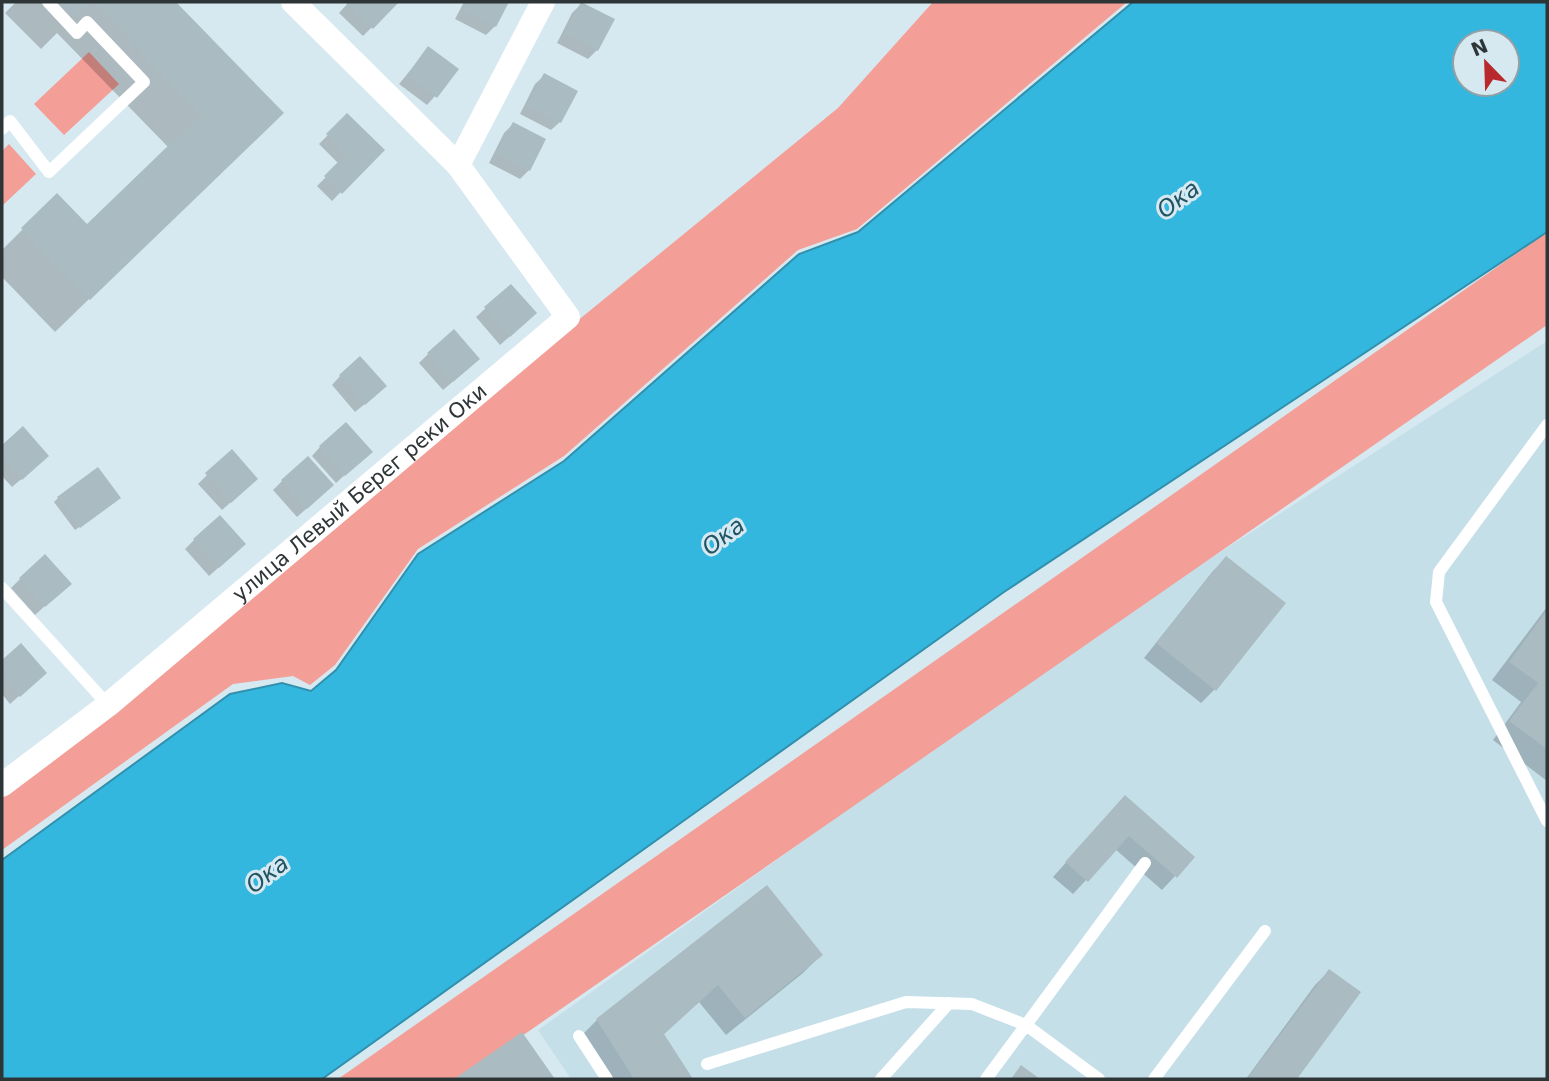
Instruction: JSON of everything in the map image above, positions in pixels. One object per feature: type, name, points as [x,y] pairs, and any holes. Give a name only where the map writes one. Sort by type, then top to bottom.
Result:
[{"type":"street","points":[[293,2],[458,164],[542,2]]},
{"type":"street","name":"улица Левый Берег реки Оки","points":[[2,785],[108,705],[568,317],[458,164]]},
{"type":"lane","points":[[4,120],[49,172],[144,82],[88,22],[77,33],[48,2]]},
{"type":"lane","points":[[1547,425],[1439,572],[1436,602],[1547,821]]},
{"type":"lane","points":[[2,588],[108,705]]},
{"type":"lane","points":[[986,1079],[1145,863]]},
{"type":"lane","points":[[1154,1079],[1265,931]]},
{"type":"lane","points":[[707,1063],[906,1002],[949,1003],[972,1004],[1026,1025],[1099,1079]]},
{"type":"lane","points":[[880,1079],[949,1003]]},
{"type":"lane","points":[[579,1035],[607,1079]]},
{"type":"shaded area","points":[[933,2],[1127,2],[857,229],[798,250],[564,456],[418,549],[335,665],[310,685],[293,676],[233,684],[2,850],[2,791],[838,108]]},
{"type":"shaded area","points":[[89,52],[119,84],[64,135],[34,104]]},
{"type":"shaded area","points":[[9,144],[36,174],[3,205],[2,151]]},
{"type":"shaded area","points":[[1547,232],[1547,325],[460,1079],[338,1079]]},
{"type":"shaded area","points":[[1547,341],[1547,1079],[571,1079],[538,1030],[1095,633]]},
{"type":"water","name":"Ока","points":[[1133,2],[1547,2],[1547,232],[1004,592],[322,1079],[2,1079],[2,860],[230,694],[282,683],[311,691],[336,670],[418,554],[564,461],[799,254],[858,232]]},
{"type":"building","points":[[61,2],[91,2],[75,17]]},
{"type":"building","points":[[93,2],[176,2],[284,113],[90,300],[21,228],[57,193],[87,224],[201,114]]},
{"type":"building","points":[[345,2],[399,2],[373,29]]},
{"type":"building","points":[[466,2],[509,2],[496,27],[462,9]]},
{"type":"building","points":[[581,2],[615,19],[598,51],[565,34]]},
{"type":"building","points":[[428,46],[459,69],[437,98],[407,75]]},
{"type":"building","points":[[544,73],[578,91],[561,123],[527,105]]},
{"type":"building","points":[[347,113],[385,150],[342,194],[324,176],[346,154],[326,134]]},
{"type":"building","points":[[513,122],[546,139],[530,171],[496,153]]},
{"type":"building","points":[[511,284],[537,313],[510,337],[484,307]]},
{"type":"building","points":[[454,329],[480,359],[453,382],[427,353]]},
{"type":"building","points":[[360,356],[387,386],[365,405],[339,375]]},
{"type":"building","points":[[346,422],[373,452],[345,476],[319,446]]},
{"type":"building","points":[[23,426],[49,456],[22,480],[2,457],[2,445]]},
{"type":"building","points":[[232,449],[258,479],[231,503],[205,473]]},
{"type":"building","points":[[308,456],[334,485],[307,509],[281,480]]},
{"type":"building","points":[[98,467],[121,498],[80,528],[57,497]]},
{"type":"building","points":[[220,515],[246,544],[219,568],[193,539]]},
{"type":"building","points":[[45,554],[72,584],[45,607],[19,578]]},
{"type":"building","points":[[1226,556],[1286,603],[1216,691],[1156,643]]},
{"type":"building","points":[[1547,610],[1547,749],[1509,721],[1538,683],[1509,662]]},
{"type":"building","points":[[21,643],[47,673],[20,697],[2,676],[2,660]]},
{"type":"building","points":[[1125,795],[1195,857],[1177,878],[1129,836],[1088,882],[1065,862]]},
{"type":"building","points":[[767,885],[823,955],[745,1018],[718,985],[664,1034],[693,1079],[634,1079],[596,1019]]},
{"type":"building","points":[[1329,969],[1361,992],[1297,1079],[1247,1079]]},
{"type":"building","points":[[522,1032],[555,1079],[454,1079]]},
{"type":"building","points":[[1021,1065],[1040,1079],[1011,1079]]}]
